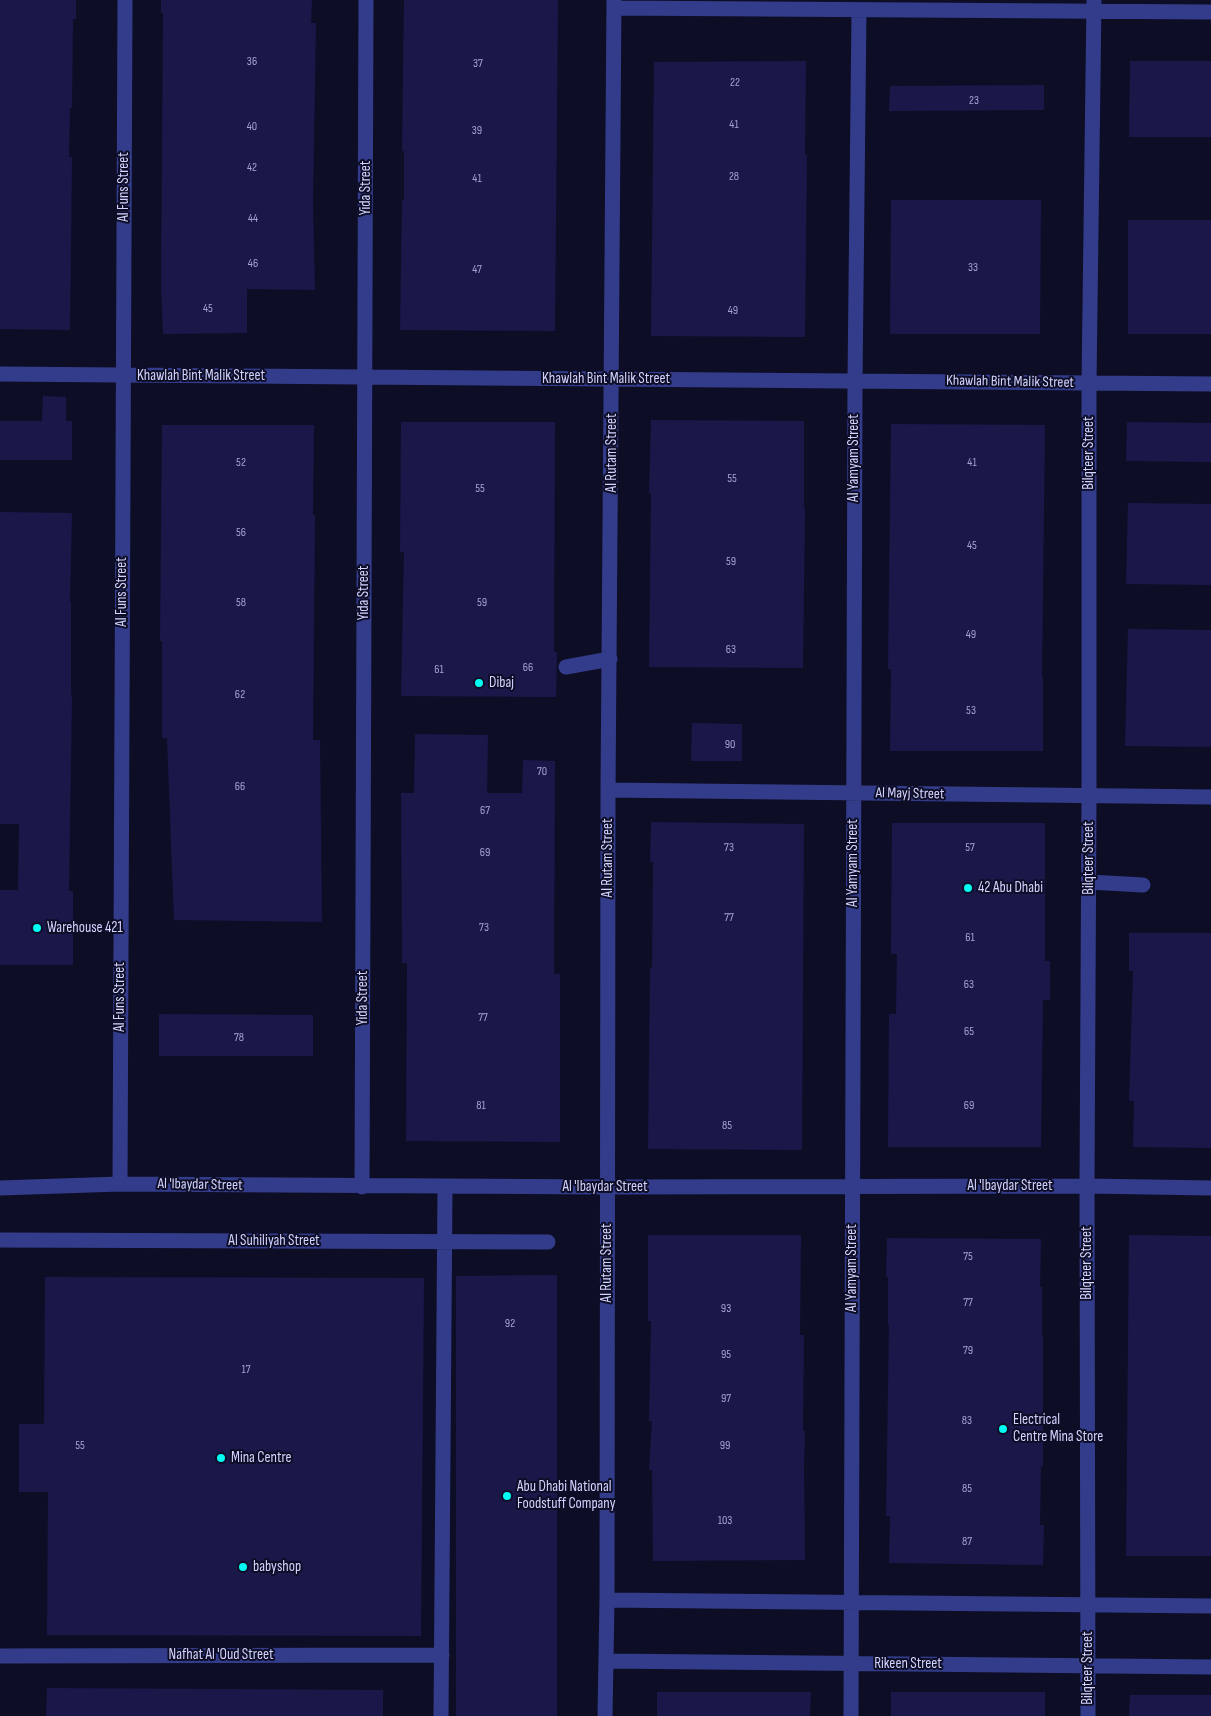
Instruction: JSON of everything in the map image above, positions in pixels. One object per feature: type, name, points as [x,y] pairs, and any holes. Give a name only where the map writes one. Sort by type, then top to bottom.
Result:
[{"type":"street","name":"Al Funs Street","points":[[120,1184],[125,0]]},
{"type":"street","name":"Yida Street","points":[[362,1187],[366,0]]},
{"type":"street","points":[[614,4],[859,10],[1093,6],[1211,12]]},
{"type":"street","name":"Al Rutam Street","points":[[605,1716],[607,1600],[608,790],[614,4]]},
{"type":"street","name":"Bilqteer Street","points":[[1088,1716],[1089,383],[1093,6]]},
{"type":"street","name":"Al Yamyam Street","points":[[851,1716],[853,793],[859,10]]},
{"type":"street","name":"Khawlah Bint Malik Street","points":[[0,374],[1211,384]]},
{"type":"street","points":[[566,667],[610,660]]},
{"type":"street","name":"Al Mayj Street","points":[[608,790],[1211,797]]},
{"type":"street","points":[[1089,882],[1143,885]]},
{"type":"street","name":"Al 'Ibaydar Street","points":[[0,1188],[120,1184],[362,1187],[1087,1186],[1211,1188]]},
{"type":"street","points":[[441,1716],[445,1187]]},
{"type":"street","name":"Al Suhiliyah Street","points":[[0,1240],[548,1242]]},
{"type":"street","points":[[607,1600],[1211,1606]]},
{"type":"street","name":"Nafhat Al 'Oud Street","points":[[0,1656],[442,1655]]},
{"type":"street","name":"Rikeen Street","points":[[606,1661],[1211,1667]]},
{"type":"building","points":[[0,0],[76,0],[76,19],[73,19],[72,108],[70,108],[69,157],[72,157],[70,330],[0,329]]},
{"type":"building","points":[[161,0],[312,0],[311,23],[316,23],[313,203],[315,290],[247,289],[247,333],[163,334],[161,288],[163,13],[161,13]]},
{"type":"building","points":[[404,0],[558,0],[555,331],[400,330],[402,200],[404,200],[404,151],[402,151]]},
{"type":"building","points":[[806,61],[805,337],[651,336],[654,62]]},
{"type":"building","points":[[1130,61],[1211,61],[1211,137],[1129,137]]},
{"type":"building","points":[[1044,85],[1044,110],[889,111],[890,86]]},
{"type":"building","points":[[891,200],[1041,200],[1040,334],[890,334]]},
{"type":"building","points":[[1128,220],[1211,220],[1211,334],[1128,334]]},
{"type":"building","points":[[43,396],[66,397],[66,421],[72,421],[72,460],[0,460],[0,421],[42,421]]},
{"type":"building","points":[[651,420],[804,421],[803,668],[649,667]]},
{"type":"building","points":[[401,422],[555,422],[554,652],[557,652],[556,697],[401,696],[404,552],[400,552]]},
{"type":"building","points":[[1127,422],[1211,423],[1211,462],[1126,461]]},
{"type":"building","points":[[891,424],[1045,425],[1043,751],[890,751],[891,669],[888,669]]},
{"type":"building","points":[[162,425],[314,425],[313,740],[320,740],[322,922],[174,920],[167,738],[162,738],[162,641],[160,641]]},
{"type":"building","points":[[1128,503],[1211,504],[1211,585],[1126,584]]},
{"type":"building","points":[[0,512],[72,513],[69,891],[73,891],[73,965],[0,965],[0,890],[18,890],[19,824],[0,824]]},
{"type":"building","points":[[1128,629],[1211,630],[1211,747],[1125,746]]},
{"type":"building","points":[[692,723],[742,724],[742,761],[691,761]]},
{"type":"building","points":[[415,734],[488,735],[487,793],[522,793],[523,760],[555,761],[554,974],[560,974],[560,1142],[406,1141],[407,963],[402,963],[401,793],[414,793]]},
{"type":"building","points":[[651,822],[804,824],[802,1150],[648,1149],[653,862],[650,862]]},
{"type":"building","points":[[892,823],[1045,823],[1045,961],[1050,961],[1050,1000],[1043,1000],[1041,1147],[888,1147],[889,1014],[896,1014],[897,954],[891,954]]},
{"type":"building","points":[[1129,933],[1211,933],[1211,1148],[1133,1147],[1134,1101],[1129,1101],[1133,971],[1129,971]]},
{"type":"building","points":[[159,1014],[313,1015],[313,1056],[159,1056]]},
{"type":"building","points":[[648,1235],[801,1235],[800,1335],[804,1335],[805,1560],[653,1561],[652,1470],[649,1470],[652,1421],[649,1421],[651,1321],[648,1321]]},
{"type":"building","points":[[1129,1235],[1211,1236],[1211,1556],[1126,1556]]},
{"type":"building","points":[[887,1238],[1041,1239],[1043,1466],[1041,1466],[1040,1525],[1044,1525],[1043,1565],[889,1563],[890,1516],[886,1516],[889,1325],[888,1277],[886,1277]]},
{"type":"building","name":"Abu Dhabi National Foodstuff Company","points":[[557,1275],[557,1716],[456,1716],[456,1276]]},
{"type":"building","name":"Mina Centre","points":[[45,1277],[424,1278],[421,1636],[47,1635],[48,1492],[19,1492],[19,1424],[44,1424]]},
{"type":"building","points":[[47,1688],[383,1690],[383,1716],[46,1716]]},
{"type":"building","points":[[657,1692],[811,1692],[810,1716],[657,1716]]},
{"type":"building","points":[[891,1692],[1045,1692],[1045,1716],[891,1716]]},
{"type":"building","points":[[1130,1695],[1211,1695],[1211,1716],[1129,1716]]},
{"type":"place","name":"Dibaj","points":[[479,683]]},
{"type":"place","name":"42 Abu Dhabi","points":[[968,888]]},
{"type":"place","name":"Warehouse 421","points":[[37,928]]},
{"type":"place","name":"Electrical Centre Mina Store","points":[[1003,1429]]},
{"type":"place","name":"Mina Centre","points":[[221,1458]]},
{"type":"place","name":"Abu Dhabi National Foodstuff Company","points":[[507,1496]]},
{"type":"place","name":"babyshop","points":[[243,1567]]}]
